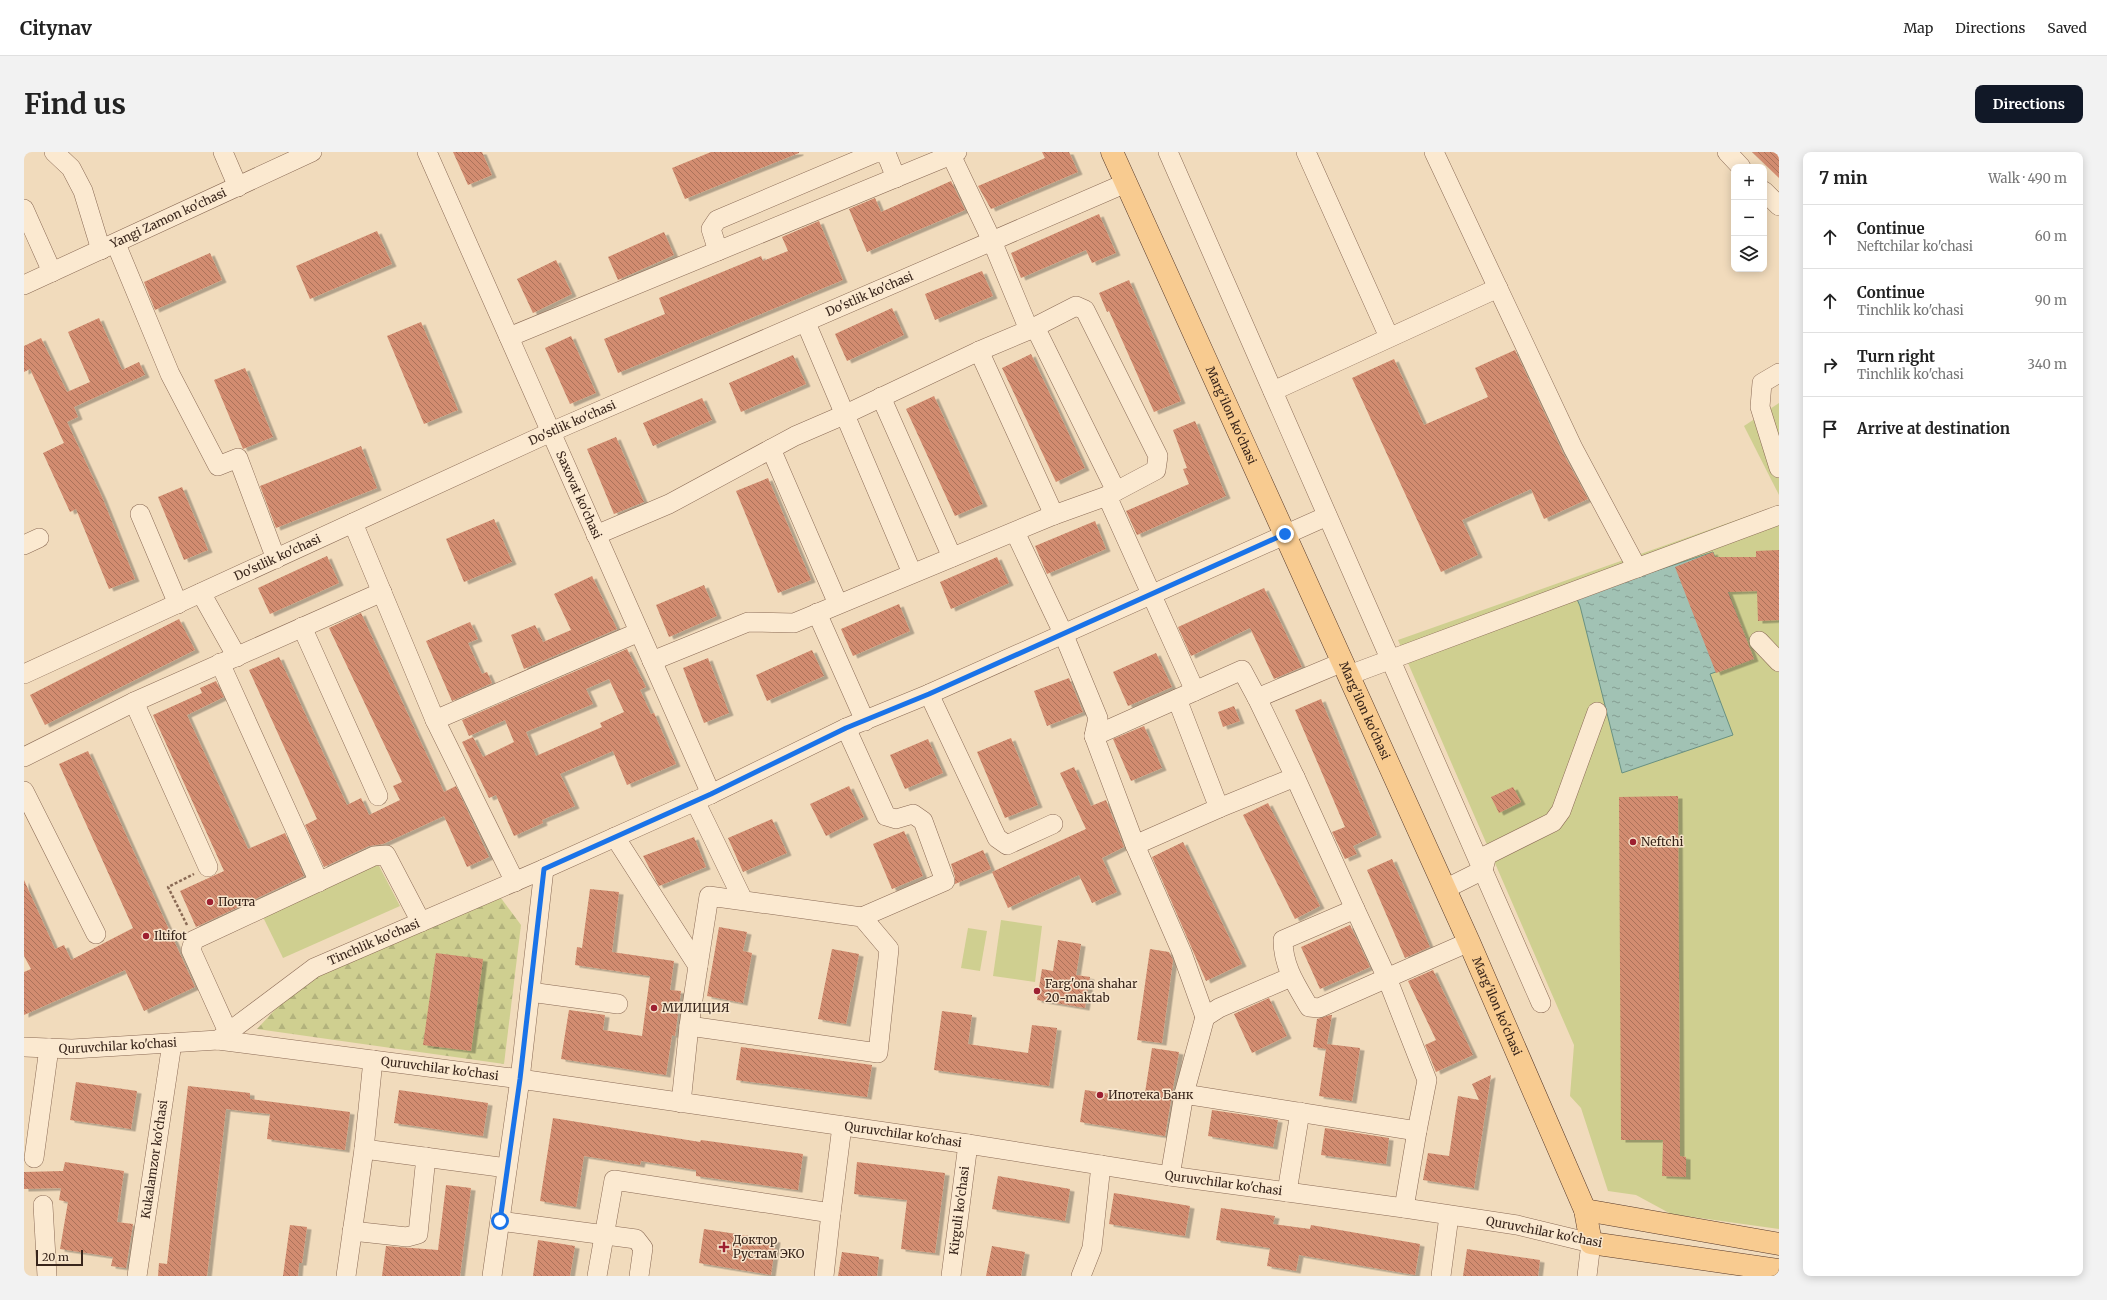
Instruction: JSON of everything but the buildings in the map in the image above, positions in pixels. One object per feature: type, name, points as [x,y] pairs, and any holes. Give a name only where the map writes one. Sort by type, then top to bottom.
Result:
[{"type":"main road","name":"Marg'ilon ko'chasi","points":[[1112,152],[1469,942],[1585,1210],[1591,1242]]},
{"type":"main road","points":[[1585,1210],[1779,1244]]},
{"type":"main road","name":"Quruvchilar ko'chasi","points":[[1591,1242],[1779,1270]]},
{"type":"street","points":[[54,152],[71,168],[170,374],[218,466],[238,458],[276,559]]},
{"type":"street","points":[[223,152],[238,187]]},
{"type":"street","name":"Yangi Zamon ko'chasi","points":[[24,285],[312,152]]},
{"type":"street","name":"Saxovat ko'chasi","points":[[427,152],[652,661],[743,900]]},
{"type":"street","points":[[1168,152],[1541,1002]]},
{"type":"street","points":[[1306,152],[1389,336]]},
{"type":"street","points":[[1434,152],[1573,448],[1637,568]]},
{"type":"street","points":[[1727,152],[1738,164]]},
{"type":"street","points":[[718,251],[711,229],[717,220],[875,153],[886,153],[896,178]]},
{"type":"street","points":[[509,337],[954,153],[1032,329],[1112,494],[1151,594],[1195,691]]},
{"type":"street","name":"Do'stlik ko'chasi","points":[[24,674],[551,432],[806,323],[1126,183]]},
{"type":"street","points":[[1767,194],[1779,206]]},
{"type":"street","points":[[24,212],[52,272]]},
{"type":"street","points":[[1273,392],[1389,336],[1498,288]]},
{"type":"street","points":[[596,535],[669,504],[795,436],[846,414],[979,351],[1032,329],[1076,306],[1085,310],[1158,456],[1156,470],[1112,494],[1054,515],[794,623],[748,622],[652,661]]},
{"type":"street","points":[[806,323],[846,414],[912,573]]},
{"type":"street","points":[[979,351],[1054,515]]},
{"type":"street","points":[[1779,373],[1762,383],[1760,407],[1779,468]]},
{"type":"street","points":[[881,397],[952,557]]},
{"type":"street","points":[[771,449],[838,604]]},
{"type":"street","points":[[140,514],[178,604]]},
{"type":"street","points":[[1257,698],[1346,669],[1390,659],[1779,515]]},
{"type":"street","name":"Tinchlik ko'chasi","points":[[223,1036],[314,968],[515,882],[703,797],[846,728],[929,694],[1327,516]]},
{"type":"street","points":[[353,523],[435,720],[515,882]]},
{"type":"street","points":[[1015,532],[1063,633],[1098,718],[1094,736],[1135,845],[1182,953],[1205,1016],[1184,1094],[1170,1176]]},
{"type":"street","points":[[24,756],[134,702],[382,592]]},
{"type":"street","points":[[201,593],[319,882]]},
{"type":"street","points":[[817,613],[865,721]]},
{"type":"street","points":[[302,627],[378,796]]},
{"type":"street","points":[[435,720],[639,632]]},
{"type":"street","points":[[1759,641],[1779,662]]},
{"type":"street","points":[[1094,736],[1242,670],[1295,777],[1387,978],[1427,1080],[1404,1208]]},
{"type":"street","points":[[929,694],[997,838],[1007,845],[1053,824]]},
{"type":"street","points":[[1177,698],[1219,808]]},
{"type":"street","points":[[134,702],[208,867]]},
{"type":"street","points":[[1445,889],[1483,870],[1488,855],[1553,822],[1561,811],[1596,712]]},
{"type":"street","points":[[681,1103],[689,1026],[709,896],[862,917],[945,880],[923,821],[913,814],[896,819],[886,816],[846,728]]},
{"type":"street","points":[[1135,845],[1295,777]]},
{"type":"street","points":[[24,791],[96,934]]},
{"type":"street","points":[[615,837],[698,966]]},
{"type":"street","points":[[223,1036],[191,950],[194,940],[374,856],[386,856],[422,922]]},
{"type":"street","points":[[492,1276],[520,1079],[544,869]]},
{"type":"street","points":[[1355,909],[1284,940],[1283,952],[1291,977],[1309,1007],[1319,1008],[1469,942]]},
{"type":"street","points":[[689,1026],[878,1053],[889,949],[862,917]]},
{"type":"street","points":[[1205,1016],[1219,1008],[1291,977]]},
{"type":"street","points":[[530,992],[618,1004]]},
{"type":"street","name":"Quruvchilar ko'chasi","points":[[24,1047],[72,1049],[172,1042],[223,1036],[373,1060],[520,1079],[968,1144],[1170,1176],[1517,1225],[1591,1242]]},
{"type":"street","name":"Kukalamzor ko'chasi","points":[[137,1276],[172,1042]]},
{"type":"street","points":[[34,1158],[49,1048]]},
{"type":"street","points":[[346,1276],[364,1149],[373,1060]]},
{"type":"street","points":[[1184,1094],[1417,1130]]},
{"type":"street","points":[[1287,1192],[1300,1112]]},
{"type":"street","points":[[824,1276],[842,1126]]},
{"type":"street","name":"Kirguli ko'chasi","points":[[951,1276],[968,1144]]},
{"type":"street","points":[[364,1149],[507,1168]]},
{"type":"street","points":[[352,1231],[407,1237],[418,1234],[426,1157]]},
{"type":"street","points":[[1081,1276],[1092,1248],[1101,1165]]},
{"type":"street","points":[[597,1276],[614,1180],[831,1213]]},
{"type":"street","points":[[43,1205],[47,1276]]},
{"type":"street","points":[[1441,1276],[1449,1216]]},
{"type":"street","points":[[500,1221],[636,1239],[643,1248],[639,1276]]},
{"type":"street","name":"Marg'ilon ko'chasi","points":[[1587,1276],[1591,1242]]},
{"type":"path","points":[[194,940],[168,887],[208,867]]},
{"type":"green space","points":[[1779,403],[1779,495],[1744,426]]},
{"type":"green space","name":"Neftchi","points":[[1779,505],[1779,1229],[1671,1214],[1636,1195],[1608,1191],[1581,1108],[1570,1096],[1574,1045],[1398,640]]},
{"type":"green space","points":[[377,862],[400,906],[283,958],[262,915]]},
{"type":"green space","points":[[495,890],[521,925],[504,1064],[257,1029],[312,970]]},
{"type":"green space","points":[[1001,920],[1042,926],[1035,982],[993,976]]},
{"type":"green space","points":[[968,928],[987,931],[980,971],[961,968]]},
{"type":"water","points":[[1713,552],[1753,659],[1710,674],[1733,735],[1622,773],[1580,606],[1576,597]]},
{"type":"place","name":"Neftchi","points":[[1633,842]]},
{"type":"place","name":"Почта","points":[[210,902]]},
{"type":"place","name":"Iltifot","points":[[146,936]]},
{"type":"place","name":"Farg'ona shahar 20-maktab","points":[[1037,991]]},
{"type":"place","name":"МИЛИЦИЯ","points":[[654,1008]]},
{"type":"place","name":"Ипотека Банк","points":[[1100,1095]]},
{"type":"place","name":"Доктор Рустам ЭКО","points":[[724,1247]]},
{"type":"route","points":[[500,1221],[520,1079],[544,869],[711,794],[846,728],[929,694],[1285,534]]}]
